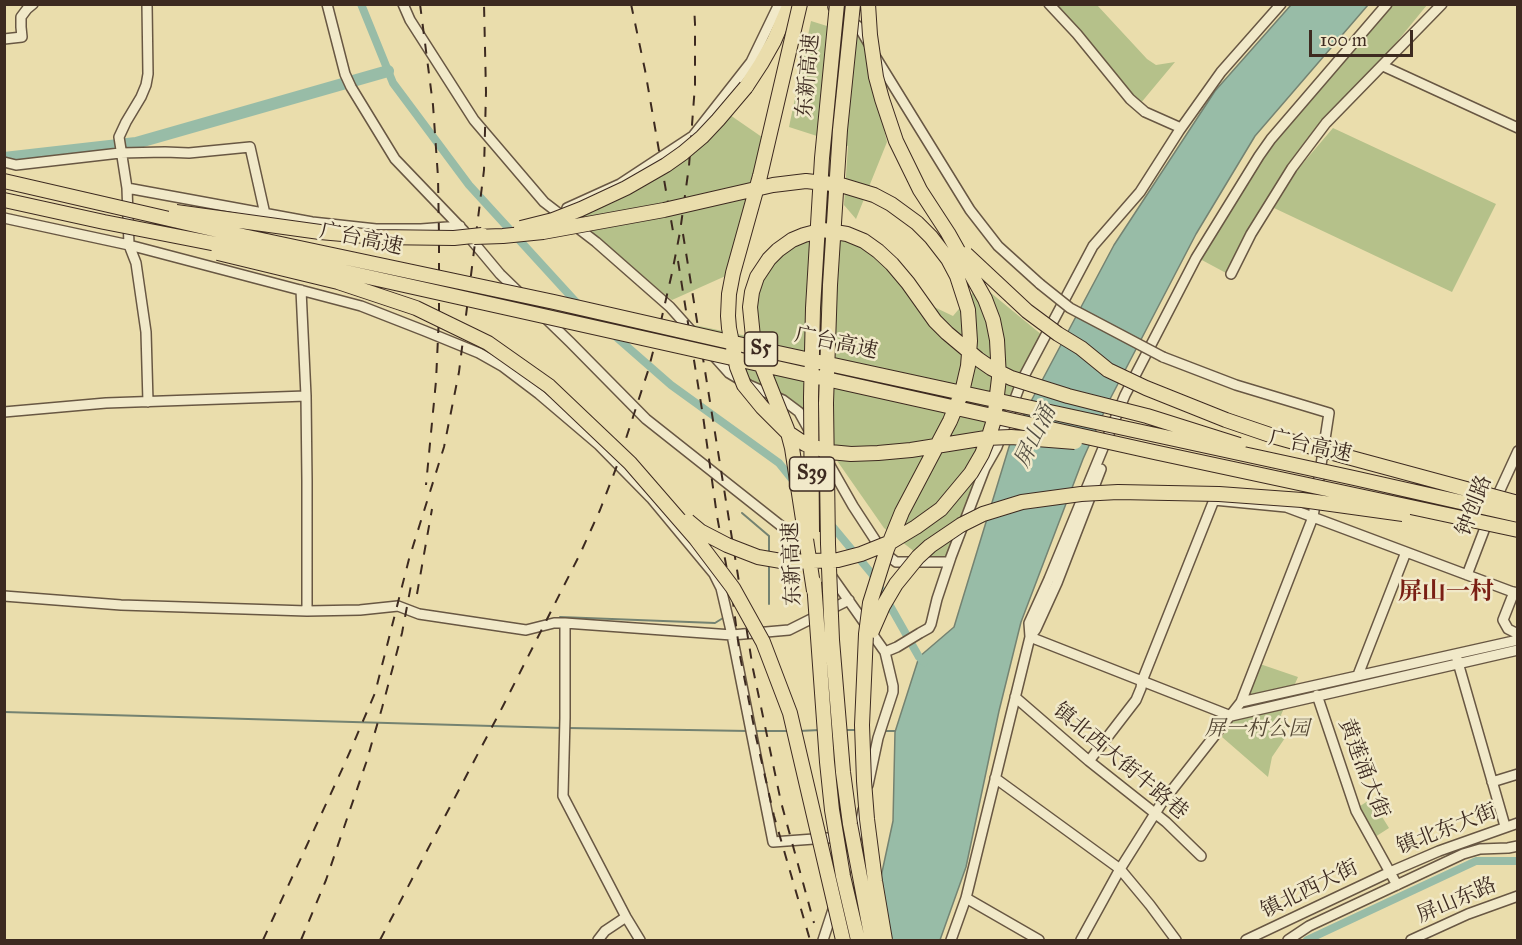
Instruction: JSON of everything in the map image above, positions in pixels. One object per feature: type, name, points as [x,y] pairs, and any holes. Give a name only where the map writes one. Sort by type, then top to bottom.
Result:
[{"type":"highway","points":[[474,237],[553,220],[581,209],[646,177],[683,153],[702,137],[746,87],[765,56],[790,4]]},
{"type":"highway","points":[[800,4],[760,176],[733,273],[728,305],[729,328],[737,367],[744,385],[762,408],[787,432],[823,451],[862,454],[894,452],[970,440],[1011,437],[1105,444],[1154,452]]},
{"type":"highway","name":"东新高速","points":[[837,4],[822,158],[813,308],[811,431],[814,591],[830,786],[839,854],[858,940]]},
{"type":"highway","name":"东新高速","points":[[853,4],[839,140],[830,296],[826,403],[828,544],[832,640],[843,772],[855,858],[872,940]]},
{"type":"highway","points":[[658,496],[700,531],[758,557],[787,562],[838,560],[891,542],[941,509],[971,473],[982,454],[994,420],[999,378],[997,340],[993,320],[985,299],[904,160],[889,122],[876,76],[868,4]]},
{"type":"highway","name":"广台高速","points":[[4,181],[243,236],[1518,515]]},
{"type":"highway","points":[[100,202],[353,235],[427,238],[503,236],[543,232],[664,210],[773,185],[806,181],[842,185],[874,195],[906,213],[931,237],[948,259],[963,293],[970,325],[968,366],[956,408],[902,512],[884,557],[870,603],[864,656],[862,725],[865,790],[875,881],[885,940]]},
{"type":"highway","name":"广台高速","points":[[4,200],[259,253],[1154,452],[1518,530]]},
{"type":"highway","points":[[104,222],[338,282],[417,308],[488,343],[549,386],[630,463],[696,539],[733,588],[763,642],[790,713],[843,940]]},
{"type":"highway","points":[[814,591],[792,448],[753,337],[750,307],[757,277],[769,259],[792,240],[823,230],[847,234],[864,241],[878,251],[908,283],[935,321],[947,333],[978,359],[1011,378],[1353,478]]},
{"type":"highway","points":[[948,233],[983,271],[1027,311],[1081,348],[1108,370],[1226,420],[1365,462],[1518,503]]},
{"type":"highway","points":[[864,656],[883,606],[896,584],[918,557],[961,525],[983,514],[1022,502],[1081,494],[1118,492],[1219,494],[1302,500],[1518,530]]},
{"type":"street","points":[[4,39],[22,37],[21,17],[33,4]]},
{"type":"street","points":[[147,4],[148,74],[141,97],[119,137],[127,188],[129,245],[136,262],[146,333],[148,402]]},
{"type":"street","points":[[327,4],[345,74],[395,159],[459,226],[500,274],[646,419],[785,529],[833,578],[885,652],[893,692],[878,738],[857,836],[823,940]]},
{"type":"street","points":[[403,4],[410,20],[474,120],[544,202],[596,242],[670,308],[729,373],[748,385],[783,400],[799,412],[853,506],[883,552],[896,562],[949,562]]},
{"type":"street","points":[[557,213],[620,183],[693,136],[751,62],[779,4]]},
{"type":"street","points":[[830,4],[859,27],[970,210],[998,246],[1040,284],[1070,308],[1163,357],[1236,386],[1329,412],[1313,517],[1241,702],[1161,804],[1120,868],[1081,940]]},
{"type":"street","points":[[1049,4],[1077,34],[1130,99],[1145,112],[1181,129]]},
{"type":"street","points":[[885,652],[929,628],[933,621],[937,599],[949,562],[1022,380],[1093,246],[1140,192],[1221,72],[1281,4]]},
{"type":"street","points":[[951,940],[966,898],[1030,637],[1057,583],[1118,425],[1125,395],[1196,258],[1259,156],[1387,4]]},
{"type":"street","points":[[1231,274],[1251,234],[1292,168],[1326,123],[1442,4]]},
{"type":"street","points":[[1383,66],[1518,128]]},
{"type":"street","points":[[4,162],[16,165],[120,153],[189,153],[250,147],[266,214]]},
{"type":"street","points":[[127,188],[312,222],[376,229],[459,226]]},
{"type":"street","points":[[4,218],[129,245],[361,306],[479,353],[502,366],[599,445],[651,498],[714,574],[721,588],[732,635],[773,842],[857,836]]},
{"type":"street","points":[[301,290],[308,481],[307,611]]},
{"type":"street","points":[[4,412],[106,404],[306,396]]},
{"type":"street","name":"钟创路","points":[[1467,575],[1501,486],[1518,451]]},
{"type":"street","points":[[1089,761],[1136,700],[1142,688],[1142,681],[1214,500],[1286,507],[1516,593],[1503,620],[1508,629],[1518,634]]},
{"type":"street","points":[[1358,675],[1406,552]]},
{"type":"street","points":[[4,596],[121,605],[307,611],[360,610],[398,606],[419,614],[526,630],[554,623],[565,623],[732,635],[789,630],[849,600]]},
{"type":"street","points":[[565,623],[566,718],[563,796],[640,940]]},
{"type":"street","points":[[1030,637],[1231,716],[1518,650]]},
{"type":"street","points":[[1241,702],[1518,639]]},
{"type":"street","points":[[1455,654],[1506,826]]},
{"type":"street","name":"黄莲涌大街","points":[[1317,695],[1356,811],[1397,885]]},
{"type":"street","name":"镇北西大街牛路巷","points":[[1015,697],[1089,761],[1166,822],[1201,856]]},
{"type":"street","points":[[1492,782],[1518,774]]},
{"type":"street","points":[[995,778],[1120,868],[1176,940]]},
{"type":"street","name":"镇北东大街","points":[[1389,872],[1518,823]]},
{"type":"street","points":[[1288,940],[1309,926],[1463,854],[1480,849],[1518,846]]},
{"type":"street","name":"镇北西大街","points":[[1246,940],[1389,872]]},
{"type":"street","name":"屏山东路","points":[[1411,940],[1485,907],[1518,896]]},
{"type":"street","points":[[966,898],[1039,940]]},
{"type":"street","points":[[598,940],[626,917]]},
{"type":"green space","points":[[1053,5],[1097,5],[1147,59],[1156,65],[1175,62],[1140,104]]},
{"type":"green space","points":[[1391,5],[1427,5],[1382,60],[1288,166],[1247,231],[1226,273],[1200,259],[1262,159],[1281,133]]},
{"type":"green space","points":[[811,21],[862,37],[887,142],[856,219],[844,205],[848,146],[789,127]]},
{"type":"green space","points":[[730,115],[772,144],[730,274],[672,300],[572,220],[647,184],[709,136]]},
{"type":"green space","points":[[1333,128],[1496,204],[1452,292],[1274,208],[1298,169]]},
{"type":"green space","points":[[808,238],[850,239],[883,260],[909,295],[953,316],[980,284],[1042,335],[1021,372],[945,558],[924,559],[884,528],[801,409],[784,395],[748,379],[694,325],[747,336],[761,278],[785,249]]},
{"type":"green space","name":"屏一村公园","points":[[1260,664],[1298,677],[1281,715],[1287,735],[1272,757],[1268,777],[1222,737],[1253,683]]},
{"type":"green space","points":[[1371,799],[1389,828],[1375,837],[1357,808]]},
{"type":"water","name":"屏山涌","points":[[1291,5],[1368,5],[1255,136],[1196,234],[1109,401],[1083,459],[1021,622],[999,711],[966,867],[940,940],[850,940],[876,900],[893,821],[895,732],[919,657],[954,627],[1012,437],[1114,245],[1215,91]]},
{"type":"waterway","points":[[361,4],[393,83],[469,185],[575,301],[671,385],[779,463],[795,483]]},
{"type":"waterway","points":[[4,158],[136,143],[388,71]]},
{"type":"waterway","points":[[813,503],[872,574],[924,662]]},
{"type":"waterway","points":[[742,513],[769,536],[769,555]]},
{"type":"waterway","points":[[769,563],[769,604]]},
{"type":"waterway","points":[[560,617],[715,623],[723,618]]},
{"type":"waterway","points":[[4,712],[562,728]]},
{"type":"waterway","points":[[568,728],[748,731]]},
{"type":"waterway","points":[[799,731],[820,730]]},
{"type":"waterway","points":[[844,730],[856,730]]},
{"type":"waterway","points":[[754,731],[787,731]]},
{"type":"waterway","points":[[883,731],[895,731]]},
{"type":"waterway","points":[[1307,940],[1476,861],[1518,861]]},
{"type":"railway","points":[[420,4],[433,105],[439,236],[436,381],[426,485]]},
{"type":"railway","points":[[263,940],[375,693],[409,559],[444,447],[459,372],[484,170],[486,92],[484,4]]},
{"type":"railway","points":[[631,4],[674,237]]},
{"type":"railway","points":[[380,940],[580,554],[618,463],[648,371],[680,232],[689,166],[695,85],[694,4]]},
{"type":"railway","points":[[683,234],[753,669],[781,802],[814,923]]},
{"type":"railway","points":[[678,261],[740,656],[774,816],[810,940]]},
{"type":"railway","points":[[417,594],[432,509]]},
{"type":"railway","points":[[301,940],[326,880],[366,763],[402,633],[412,580]]},
{"type":"district","name":"屏山一村","points":[[1446,593]]}]
